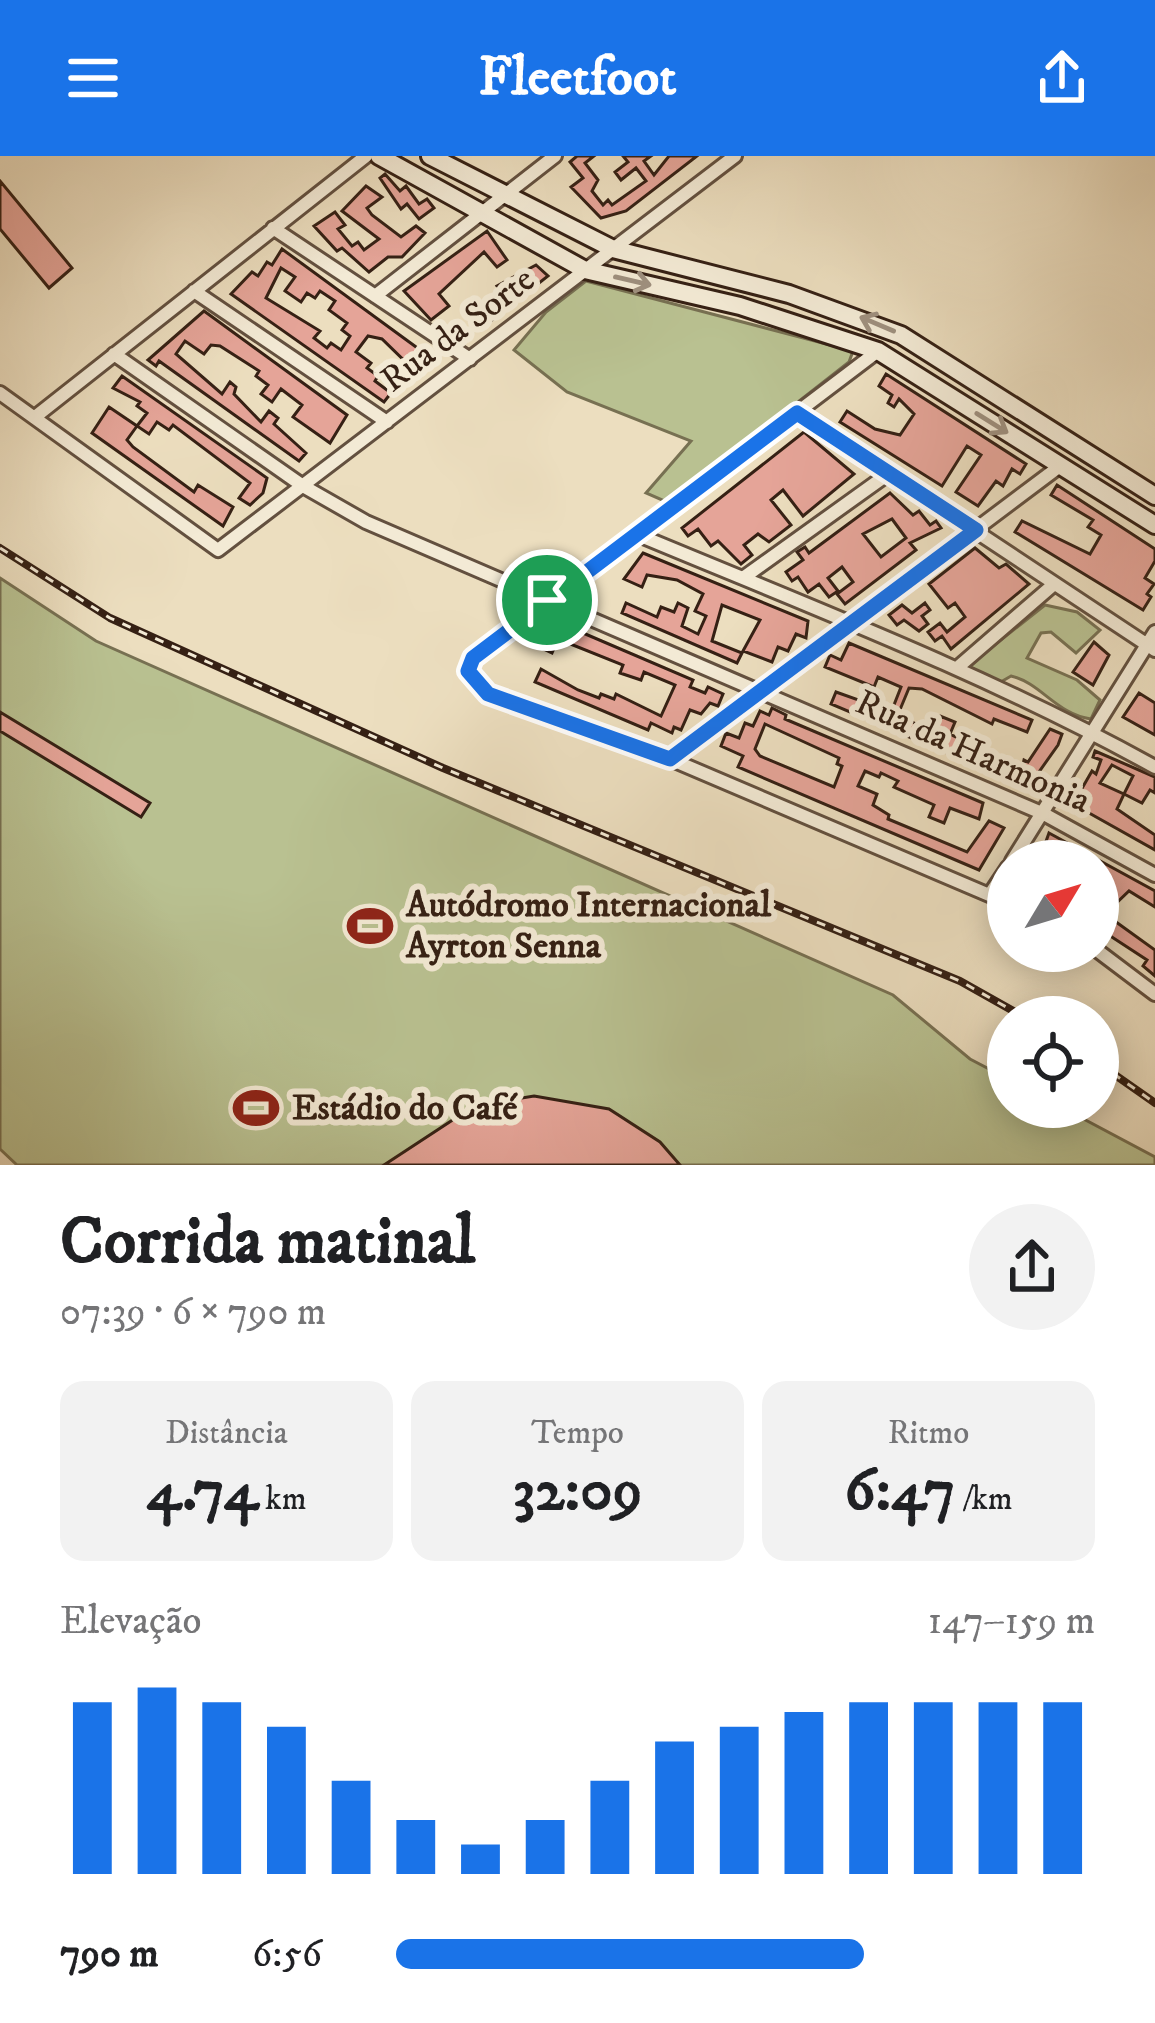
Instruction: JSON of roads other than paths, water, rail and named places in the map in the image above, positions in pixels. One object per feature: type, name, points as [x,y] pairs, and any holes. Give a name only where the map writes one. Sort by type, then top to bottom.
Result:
[{"type":"street","points":[[0,393],[35,417],[366,156]]},
{"type":"street","points":[[379,156],[585,270],[740,306],[878,351],[1155,525]]},
{"type":"street","points":[[430,156],[613,249],[789,294],[902,335],[1155,496]]},
{"type":"street","points":[[375,296],[555,156]]},
{"type":"street","name":"Rua da Sorte","points":[[35,417],[218,550],[735,156]]},
{"type":"street","points":[[273,228],[470,359]]},
{"type":"street","points":[[194,291],[387,422]]},
{"type":"street","points":[[878,351],[547,600],[473,658],[468,671],[488,694],[670,759],[987,893]]},
{"type":"street","name":"Rua da Harmonia","points":[[114,354],[303,486],[366,522],[1044,814],[1155,875]]},
{"type":"street","points":[[797,413],[1150,648]]},
{"type":"street","points":[[670,759],[1060,466]]},
{"type":"street","points":[[743,578],[888,474]]},
{"type":"street","points":[[637,533],[957,668],[1094,731],[1155,767]]},
{"type":"street","points":[[957,668],[1053,585]]},
{"type":"street","points":[[1026,840],[1150,648],[1155,632]]},
{"type":"street","points":[[1119,967],[1155,994]]},
{"type":"railway","points":[[0,548],[110,618],[443,768],[987,996]]},
{"type":"railway","points":[[1119,1078],[1155,1103]]},
{"type":"place","name":"Autódromo Internacional Ayrton Senna","points":[[370,926]]},
{"type":"place","name":"Estádio do Café","points":[[256,1108]]}]
